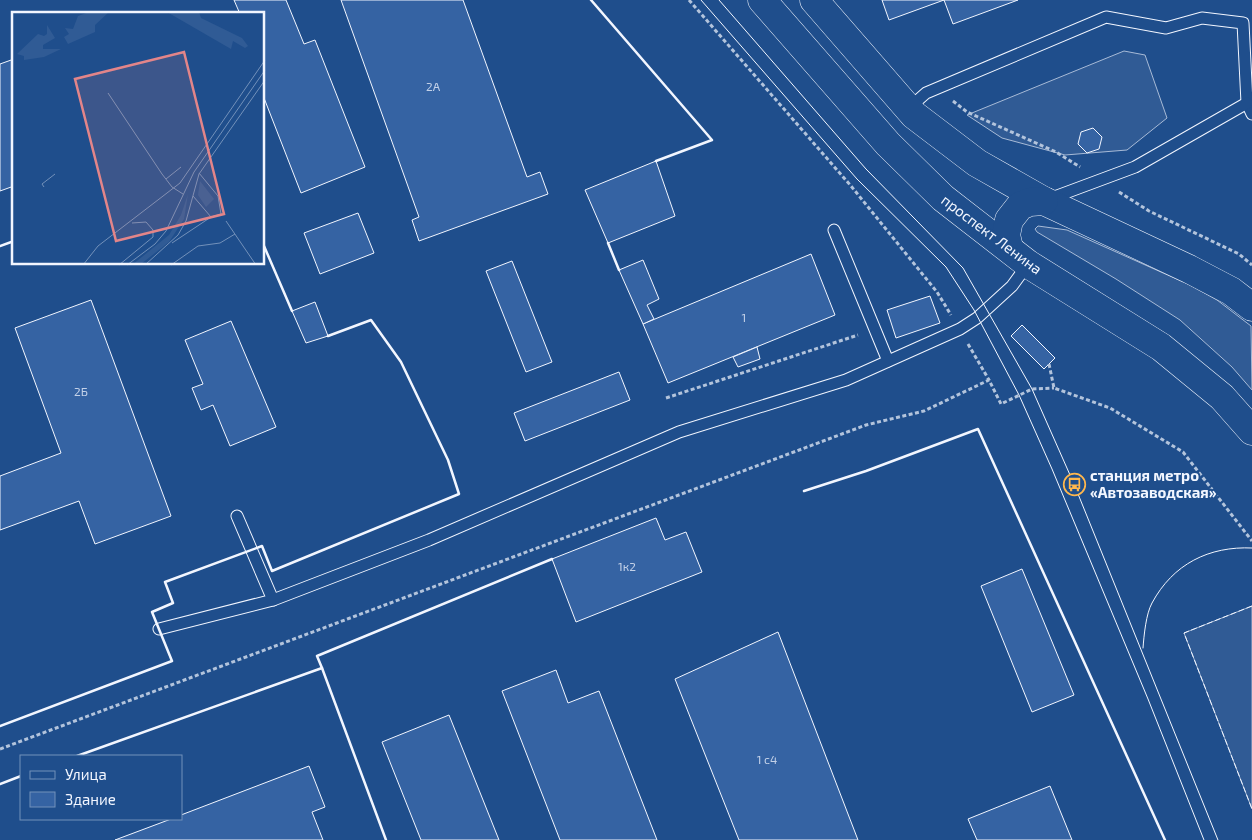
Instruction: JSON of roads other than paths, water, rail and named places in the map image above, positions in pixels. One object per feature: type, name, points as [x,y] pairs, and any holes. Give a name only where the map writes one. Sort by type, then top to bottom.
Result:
[{"type":"main road","name":"проспект Ленина","points":[[762,0],[888,144],[943,198],[1018,256],[1162,347],[1222,397],[1252,431]]},
{"type":"main road","points":[[814,0],[911,112],[977,164],[1044,201],[1189,269],[1231,291],[1252,307]]},
{"type":"main road","points":[[1018,256],[1006,235],[1009,220],[1020,206],[1030,202],[1044,201]]},
{"type":"lane","points":[[911,112],[926,93],[1106,17],[1166,28],[1202,18],[1248,22],[1247,103],[1252,114]]},
{"type":"lane","points":[[1044,201],[1135,167],[1247,103]]},
{"type":"lane","points":[[834,230],[888,361]]},
{"type":"lane","points":[[159,628],[273,600],[429,540],[679,432],[846,380],[960,329],[978,318],[1012,286],[1018,256]]},
{"type":"lane","points":[[238,516],[273,600]]},
{"type":"tram line","points":[[701,0],[857,179],[946,267],[974,310],[1019,395],[1052,469],[1148,699],[1204,840]]},
{"type":"tram line","points":[[719,0],[866,169],[963,268],[1032,389],[1074,484],[1218,840]]},
{"type":"tram line","points":[[1143,648],[1148,613],[1152,603],[1170,578],[1194,560],[1207,554],[1221,550],[1252,548]]},
{"type":"place","name":"станция метро «Автозаводская»","points":[[1074,484]]}]
